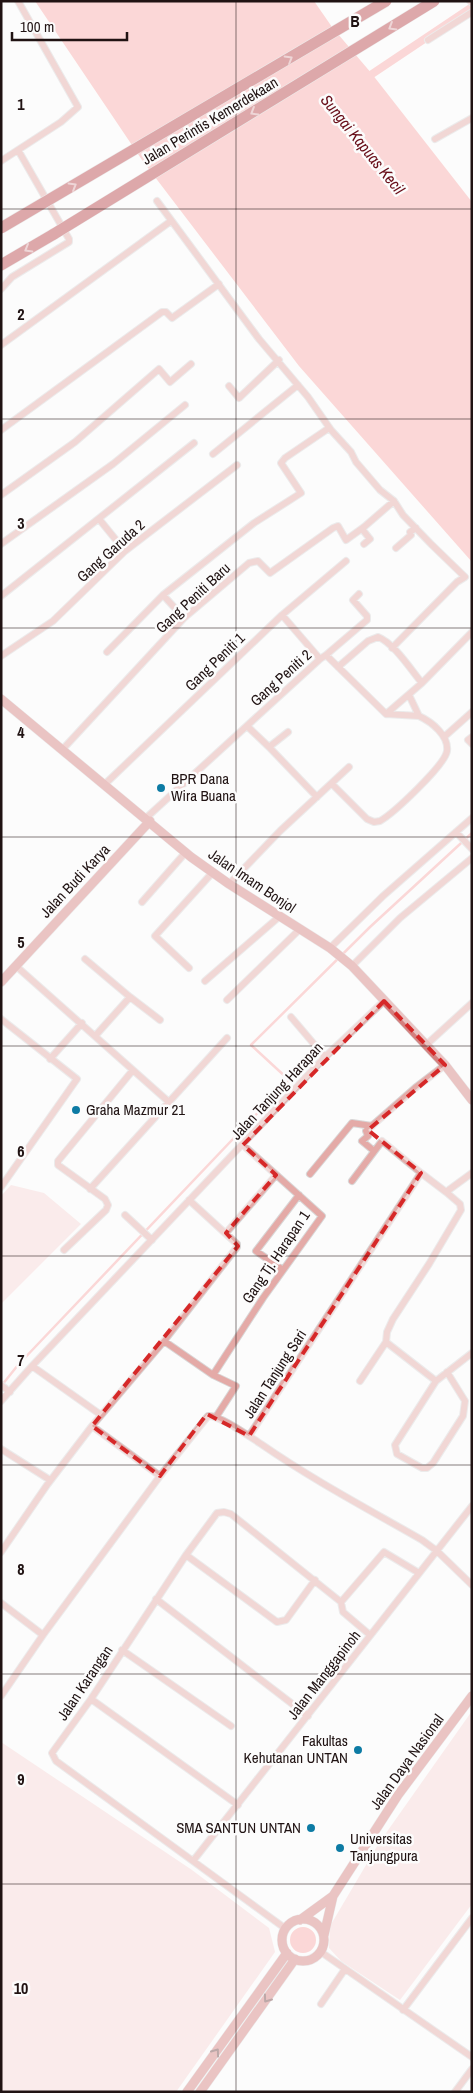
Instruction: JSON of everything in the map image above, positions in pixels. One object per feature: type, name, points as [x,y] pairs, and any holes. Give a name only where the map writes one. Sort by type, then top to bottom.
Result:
[{"type":"highway","name":"Jalan Perintis Kemerdekaan","points":[[1,228],[386,1]]},
{"type":"highway","name":"Jalan Perintis Kemerdekaan","points":[[1,265],[434,1]]},
{"type":"street","points":[[1,161],[61,122],[78,107],[18,1]]},
{"type":"street","points":[[428,40],[472,12]]},
{"type":"street","points":[[435,139],[472,118]]},
{"type":"street","points":[[1,288],[12,277],[68,242],[18,150]]},
{"type":"street","points":[[157,202],[259,339],[279,360],[329,428],[351,452],[356,462],[380,490],[394,501],[416,528],[465,576],[392,648]]},
{"type":"street","points":[[1,345],[171,221]]},
{"type":"street","points":[[1,430],[162,312],[166,312],[172,318],[219,284]]},
{"type":"street","points":[[229,386],[239,398],[279,360]]},
{"type":"street","points":[[1,495],[75,442],[159,369],[170,382],[192,364]]},
{"type":"street","points":[[213,454],[298,385]]},
{"type":"street","points":[[1,544],[113,464],[185,405]]},
{"type":"street","points":[[107,652],[164,595],[254,523],[301,493],[282,463],[285,458],[329,428]]},
{"type":"street","points":[[1,596],[194,443]]},
{"type":"street","name":"Gang Garuda 2","points":[[1,656],[53,621],[125,552],[237,464]]},
{"type":"street","points":[[364,544],[370,539],[362,529],[394,501]]},
{"type":"street","points":[[99,519],[125,552]]},
{"type":"street","name":"Gang Peniti Baru","points":[[62,750],[184,618],[250,563],[258,560],[270,573],[333,528],[338,526],[346,540],[362,529]]},
{"type":"street","points":[[396,548],[416,528]]},
{"type":"street","name":"Gang Peniti 1","points":[[104,784],[282,615],[346,561]]},
{"type":"street","points":[[326,655],[367,620],[367,616],[354,600],[359,594]]},
{"type":"street","points":[[164,595],[184,618]]},
{"type":"street","points":[[282,615],[320,659]]},
{"type":"street","points":[[386,714],[422,683],[472,632]]},
{"type":"street","points":[[338,667],[375,638],[385,640],[422,683]]},
{"type":"street","name":"Gang Peniti 2","points":[[148,820],[247,726],[326,655],[386,714]]},
{"type":"street","points":[[409,695],[420,716]]},
{"type":"street","name":"Jalan Imam Bonjol","points":[[1,699],[186,852],[229,884],[331,949],[350,965],[445,1065],[472,1100]]},
{"type":"street","points":[[444,737],[472,712]]},
{"type":"street","points":[[332,784],[367,819],[374,822],[380,821],[416,790],[442,761],[447,750],[444,737],[428,721],[420,716],[386,714]]},
{"type":"street","points":[[247,726],[317,797]]},
{"type":"street","points":[[269,747],[288,732]]},
{"type":"street","points":[[472,737],[468,740],[472,744]]},
{"type":"street","points":[[229,884],[280,831],[349,767]]},
{"type":"street","points":[[331,949],[383,896],[458,834],[472,818]]},
{"type":"street","name":"Jalan Budi Karya","points":[[1,982],[148,820]]},
{"type":"street","points":[[458,834],[472,849]]},
{"type":"street","points":[[142,902],[186,852]]},
{"type":"street","points":[[350,965],[400,918],[472,858]]},
{"type":"street","points":[[189,968],[155,936],[213,872]]},
{"type":"street","points":[[204,981],[280,916]]},
{"type":"street","points":[[227,1000],[300,929]]},
{"type":"street","points":[[85,959],[160,1020]]},
{"type":"street","points":[[16,966],[170,1102]]},
{"type":"street","points":[[96,1035],[130,997]]},
{"type":"street","name":"Jalan Tanjung Harapan","points":[[1,1401],[151,1239],[243,1146],[325,1057],[384,1001]]},
{"type":"street","points":[[426,1045],[472,1003]]},
{"type":"street","points":[[291,1017],[325,1057]]},
{"type":"street","points":[[1,1019],[77,1080],[1,1187]]},
{"type":"street","points":[[50,1059],[82,1023]]},
{"type":"street","points":[[90,1189],[227,1038]]},
{"type":"street","points":[[374,1151],[362,1141],[368,1136],[366,1131],[415,1088],[445,1065]]},
{"type":"street","points":[[64,1250],[107,1208],[108,1203],[58,1164],[58,1161],[133,1070]]},
{"type":"street","points":[[310,1174],[352,1123],[372,1126]]},
{"type":"street","points":[[352,1181],[382,1141],[460,1204],[462,1210],[430,1264],[393,1319],[387,1332],[386,1342],[360,1381]]},
{"type":"street","name":"Gang Tj. Harapan 1","points":[[213,1375],[283,1270],[322,1216],[243,1146]]},
{"type":"street","name":"Jalan Tanjung Sari","points":[[216,1417],[248,1436],[421,1173]]},
{"type":"street","points":[[446,1192],[472,1173]]},
{"type":"street","points":[[226,1233],[276,1175]]},
{"type":"street","points":[[283,1270],[256,1251],[299,1195]]},
{"type":"street","points":[[1,1552],[50,1480],[101,1414],[164,1342],[237,1247],[237,1244],[226,1233],[189,1200]]},
{"type":"street","points":[[126,1215],[151,1239]]},
{"type":"street","points":[[1,1696],[43,1635],[160,1476],[204,1418],[211,1415],[216,1417],[236,1386],[213,1375],[164,1342]]},
{"type":"street","points":[[386,1342],[436,1382]]},
{"type":"street","points":[[447,1372],[465,1401],[463,1416],[433,1464],[425,1469],[397,1454],[395,1445],[436,1382],[447,1372],[472,1353]]},
{"type":"street","points":[[32,1366],[101,1414]]},
{"type":"street","points":[[1,1385],[9,1391]]},
{"type":"street","points":[[92,1426],[160,1476]]},
{"type":"street","points":[[248,1436],[289,1464],[422,1540],[437,1551],[472,1585]]},
{"type":"street","points":[[1,1449],[50,1480]]},
{"type":"street","name":"Jalan Manggapinoh","points":[[193,1861],[472,1506]]},
{"type":"street","name":"Jalan Karangan","points":[[286,1929],[53,1758],[53,1751],[91,1699],[186,1555],[219,1512],[231,1514],[315,1580],[341,1602],[343,1612],[370,1635]]},
{"type":"street","points":[[341,1602],[384,1552],[419,1573]]},
{"type":"street","points":[[186,1555],[278,1622],[286,1620],[315,1580]]},
{"type":"street","points":[[156,1599],[308,1716]]},
{"type":"street","points":[[1,1603],[43,1635]]},
{"type":"street","points":[[122,1650],[231,1726]]},
{"type":"street","name":"Jalan Daya Nasional","points":[[321,1952],[333,1896],[398,1795],[472,1696]]},
{"type":"street","points":[[91,1699],[238,1805]]},
{"type":"street","name":"Jalan Daya Nasional","points":[[286,1929],[290,1924],[300,1920],[333,1896]]},
{"type":"street","points":[[403,2010],[472,1918]]},
{"type":"street","points":[[300,1920],[315,1923],[324,1934]]},
{"type":"street","points":[[286,1929],[282,1941],[287,1953],[295,1959],[306,1961],[321,1952],[472,2058]]},
{"type":"street","points":[[187,2092],[287,1953]]},
{"type":"street","points":[[200,2092],[295,1959]]},
{"type":"street","points":[[321,2004],[345,1969]]},
{"type":"street","points":[[455,2092],[472,2069]]},
{"type":"highlighted area","points":[[384,1001],[445,1065],[368,1130],[421,1173],[249,1436],[207,1414],[160,1476],[92,1426],[238,1246],[226,1233],[276,1175],[243,1145]]},
{"type":"shaded area","points":[[11,1185],[44,1193],[81,1224],[1,1304],[1,1196]]},
{"type":"shaded area","points":[[472,1711],[472,1904],[400,2000],[341,1961],[329,1948],[330,1926],[379,1843]]},
{"type":"shaded area","points":[[1,1742],[192,1870],[269,1928],[275,1952],[176,2092],[1,2092]]},
{"type":"water","name":"Sungai Kapuas Kecil","points":[[35,1],[314,1],[332,27],[372,74],[472,202],[472,562],[299,366],[142,160]]},
{"type":"water","points":[[303,1927],[312,1931],[316,1940],[312,1949],[303,1953],[294,1949],[290,1940],[294,1931]]},
{"type":"waterway","points":[[372,74],[472,7]]},
{"type":"waterway","points":[[2,1385],[18,1365],[289,1080],[251,1045],[370,927],[472,833]]},
{"type":"place","name":"BPR Dana Wira Buana","points":[[161,788]]},
{"type":"place","name":"Graha Mazmur 21","points":[[76,1110]]},
{"type":"place","name":"Fakultas Kehutanan UNTAN","points":[[358,1750]]},
{"type":"place","name":"SMA SANTUN UNTAN","points":[[311,1828]]},
{"type":"place","name":"Universitas Tanjungpura","points":[[340,1848]]}]
